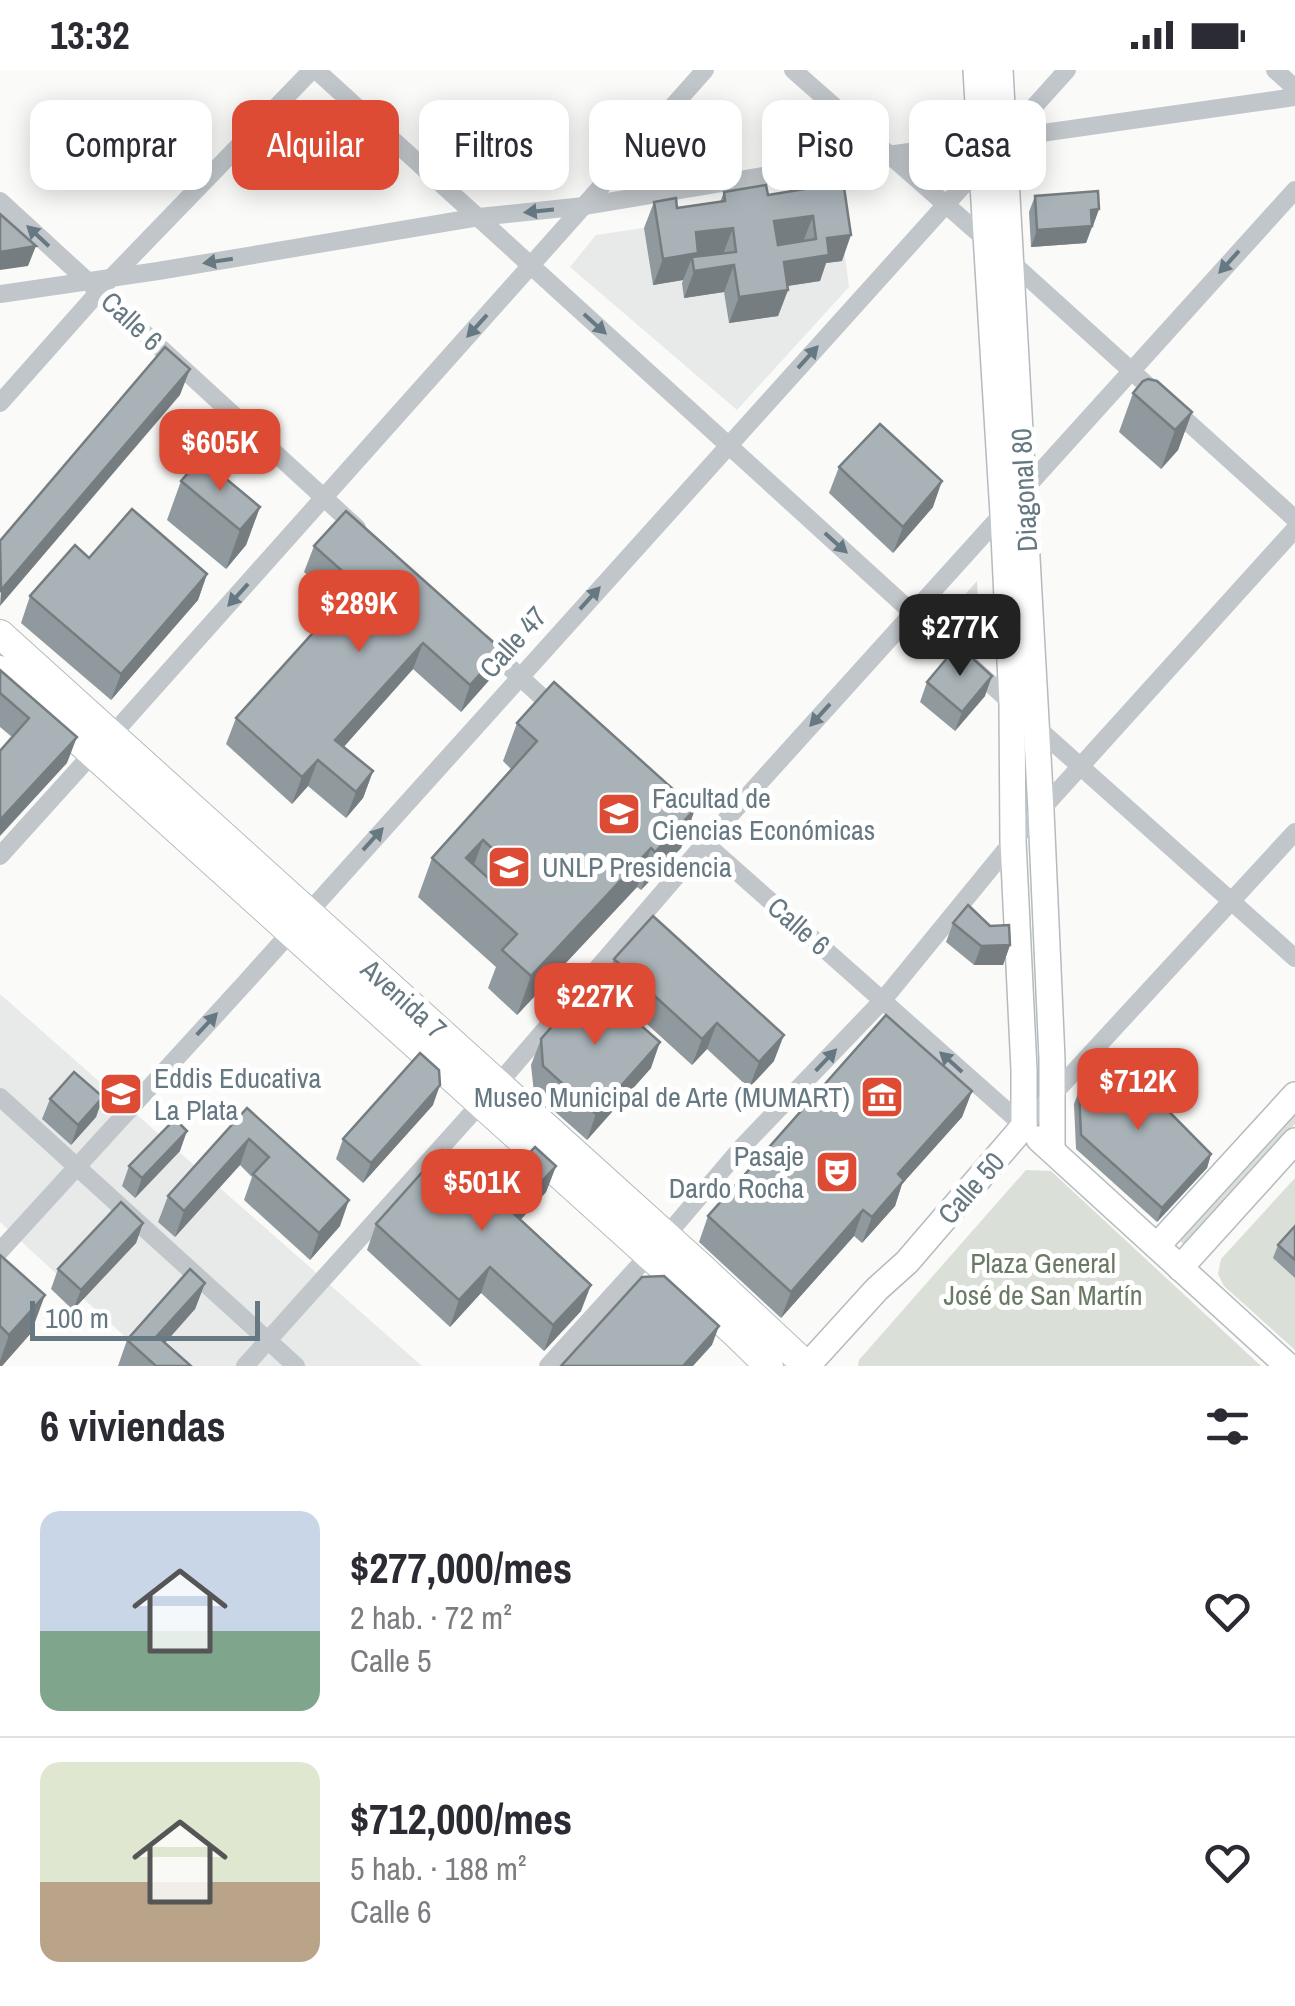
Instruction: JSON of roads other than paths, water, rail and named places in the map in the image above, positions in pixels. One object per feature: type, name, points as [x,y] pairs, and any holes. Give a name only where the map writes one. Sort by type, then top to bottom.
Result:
[{"type":"main road","name":"Diagonal 80","points":[[976,70],[981,100]]},
{"type":"main road","name":"Diagonal 80","points":[[996,100],[1000,70]]},
{"type":"main road","name":"Diagonal 80","points":[[988,190],[986,242],[1012,704],[1024,1126]]},
{"type":"main road","name":"Diagonal 80","points":[[997,190],[1010,261],[1024,492],[1041,811],[1052,1149]]},
{"type":"main road","name":"Avenida 7","points":[[0,634],[103,744],[299,922],[657,1245],[807,1366]]},
{"type":"main road","name":"Avenida 7","points":[[0,670],[103,744]]},
{"type":"main road","points":[[1157,1246],[1295,1095]]},
{"type":"main road","name":"Calle 6","points":[[1024,1126],[1288,1366]]},
{"type":"main road","name":"Calle 50","points":[[807,1366],[907,1262],[1024,1126]]},
{"type":"main road","points":[[1180,1268],[1295,1140]]},
{"type":"main road","name":"Avenida 7","points":[[657,1245],[769,1366]]},
{"type":"street","points":[[0,403],[100,284],[314,70],[1295,958]]},
{"type":"street","points":[[0,856],[705,70]]},
{"type":"street","points":[[794,70],[827,100]]},
{"type":"street","name":"Calle 47","points":[[1037,100],[1067,70]]},
{"type":"street","points":[[1275,70],[1295,88]]},
{"type":"street","points":[[1046,138],[1295,96]]},
{"type":"street","points":[[889,156],[1295,518]]},
{"type":"street","points":[[0,294],[100,284],[479,218],[584,206],[762,176]]},
{"type":"street","name":"Calle 47","points":[[0,1250],[957,190]]},
{"type":"street","points":[[245,1366],[490,1094],[912,612],[1295,190]]},
{"type":"street","name":"Calle 6","points":[[0,201],[100,284],[366,536]]},
{"type":"street","points":[[548,1366],[742,1146],[883,1000],[1013,841],[1295,529]]},
{"type":"street","points":[[464,625],[564,716]]},
{"type":"street","name":"Calle 6","points":[[663,805],[1024,1126]]},
{"type":"street","name":"Calle 50","points":[[1024,1126],[1295,832]]},
{"type":"street","points":[[0,1097],[296,1366]]},
{"type":"place","name":"Facultad de Ciencias Económicas","points":[[619,814]]},
{"type":"place","name":"UNLP Presidencia","points":[[509,867]]},
{"type":"place","name":"Eddis Educativa La Plata","points":[[121,1094]]},
{"type":"place","name":"Museo Municipal de Arte (MUMART)","points":[[882,1097]]},
{"type":"place","name":"Pasaje Dardo Rocha","points":[[837,1172]]},
{"type":"park label","name":"Plaza General José de San Martín","points":[[1043,1279]]}]
